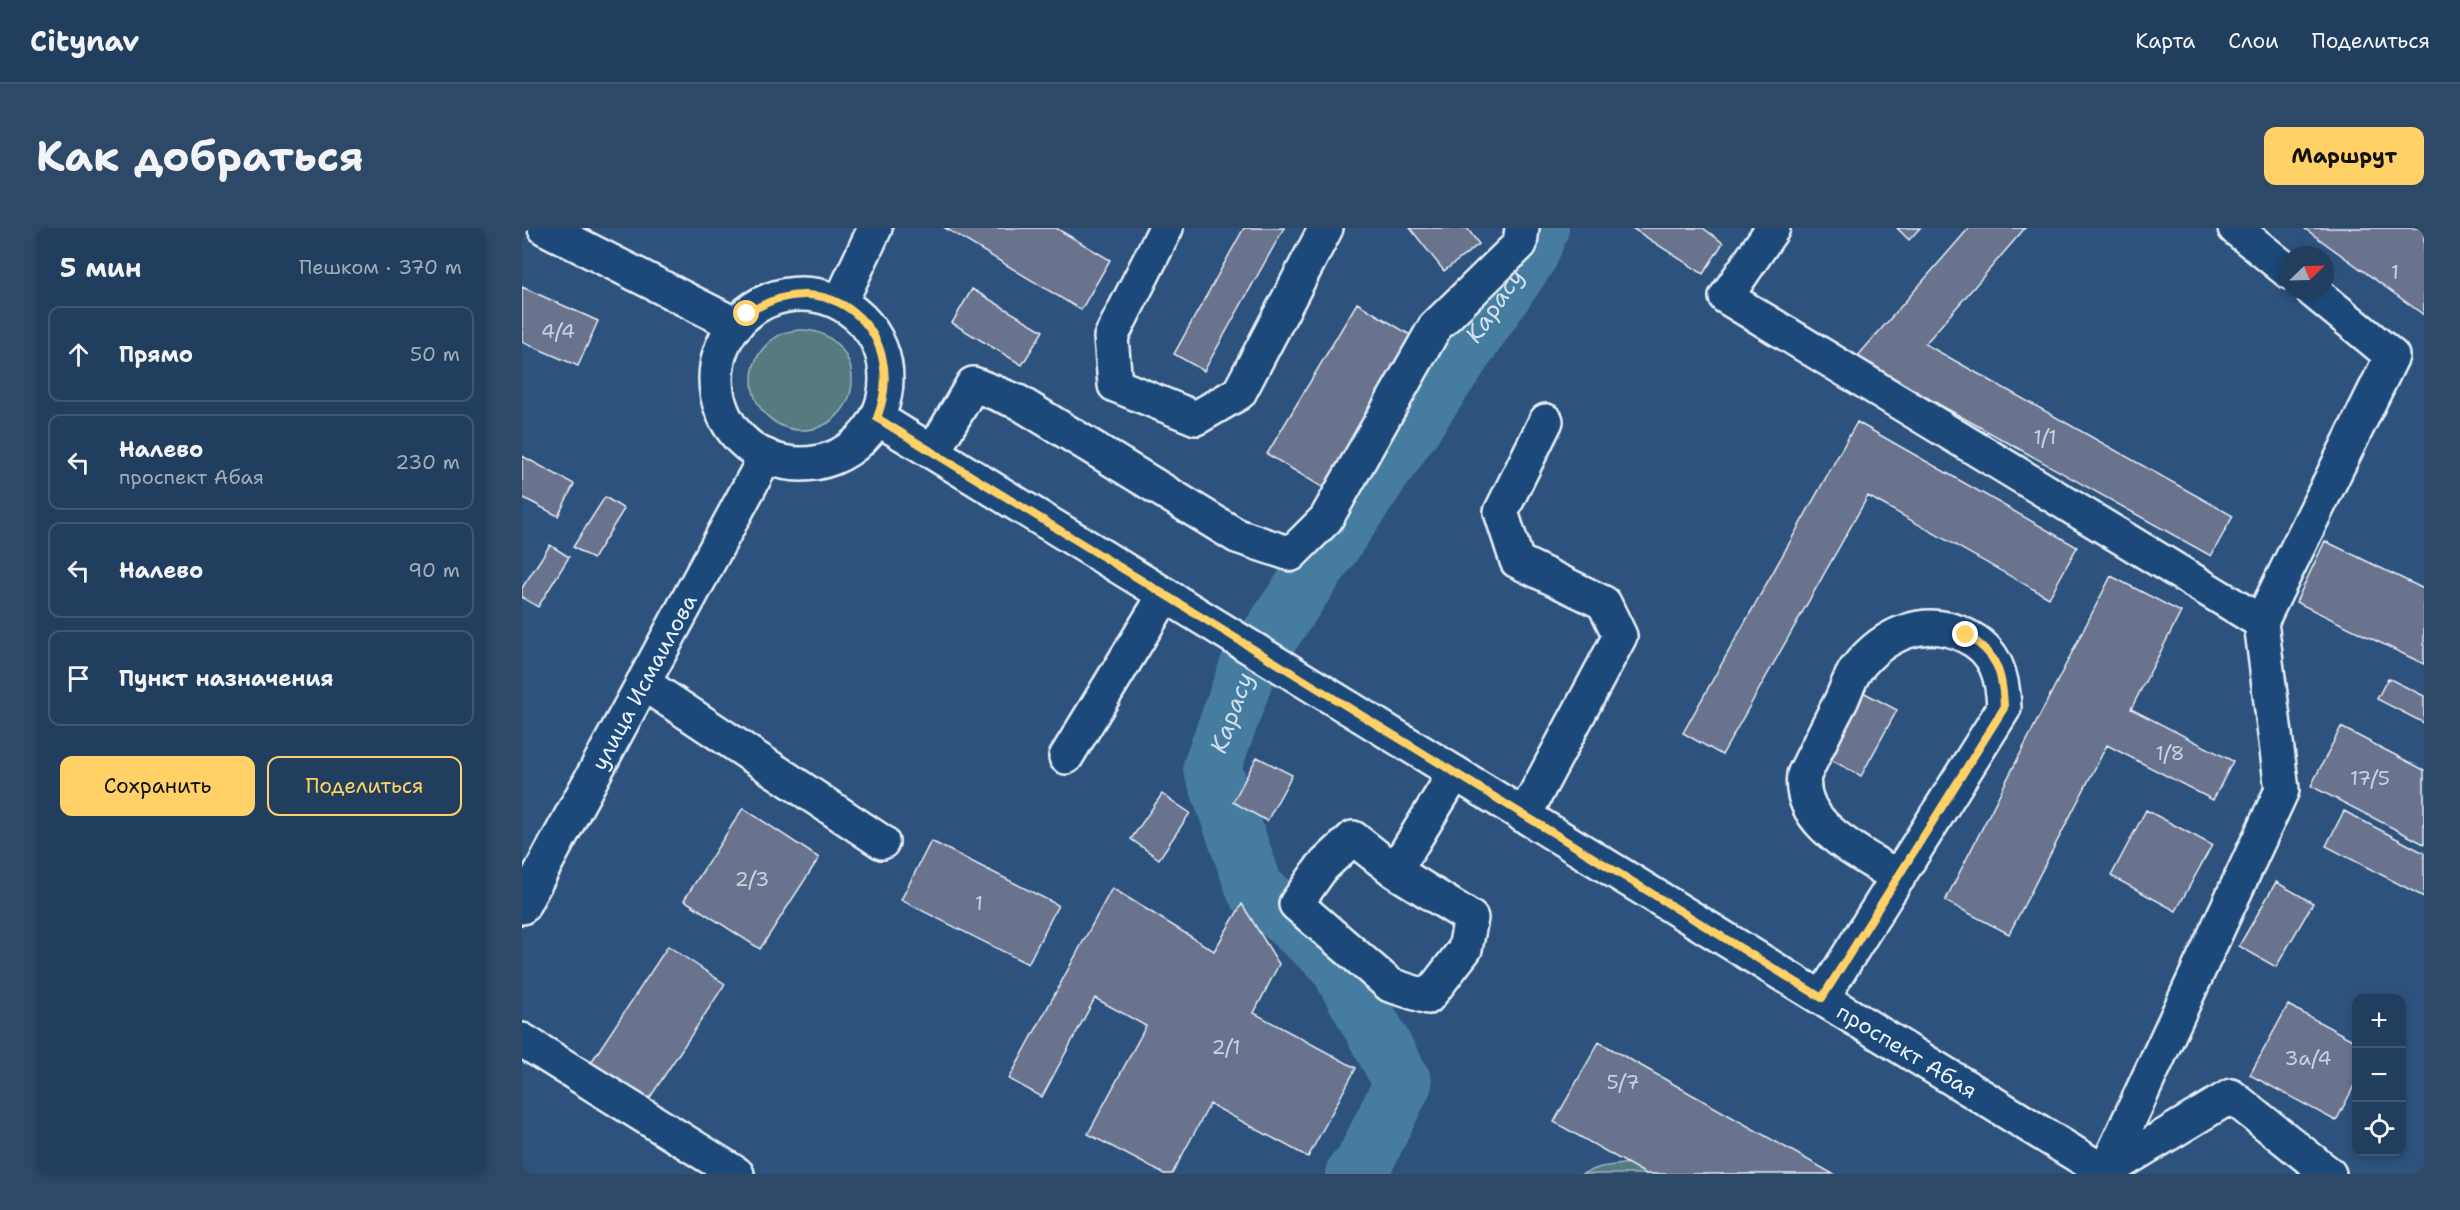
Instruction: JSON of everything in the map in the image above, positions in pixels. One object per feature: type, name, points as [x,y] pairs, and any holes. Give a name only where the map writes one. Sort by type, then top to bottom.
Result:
[{"type":"main road","points":[[545,228],[736,325]]},
{"type":"main road","points":[[840,303],[875,228]]},
{"type":"main road","points":[[1166,228],[1111,337],[1115,385],[1196,418],[1239,393],[1326,228]]},
{"type":"main road","points":[[933,452],[973,384],[1018,402],[1237,536],[1291,554],[1326,519],[1435,327],[1520,244],[1522,228]]},
{"type":"main road","points":[[1773,228],[1726,297],[2260,622]]},
{"type":"main road","points":[[2235,228],[2280,265]]},
{"type":"main road","points":[[809,294],[840,303],[866,324],[883,353],[886,386],[877,418],[857,444],[830,460],[798,464],[766,456],[738,436],[721,408],[717,390],[719,357],[736,325],[760,304],[784,296],[809,294]]},
{"type":"main road","points":[[2107,1173],[2283,790],[2260,622],[2392,356],[2324,300]]},
{"type":"main road","name":"проспект Абая","points":[[877,418],[2107,1173]]},
{"type":"main road","points":[[1524,816],[1620,636],[1604,603],[1517,561],[1501,512],[1545,421]]},
{"type":"main road","name":"улица Исмаилова","points":[[522,907],[766,456]]},
{"type":"main road","points":[[1066,757],[1165,595]]},
{"type":"main road","points":[[1822,998],[1898,878],[2004,708],[2004,687],[1998,668],[1985,647],[1951,630],[1915,629],[1891,636],[1857,668],[1804,775],[1802,791],[1824,828],[1898,878]]},
{"type":"main road","points":[[643,683],[882,842]]},
{"type":"main road","points":[[1395,871],[1455,773]]},
{"type":"main road","points":[[1353,838],[1395,871],[1471,918],[1466,949],[1428,997],[1390,985],[1296,904],[1322,867],[1353,838]]},
{"type":"main road","points":[[522,1040],[737,1174]]},
{"type":"main road","points":[[2107,1173],[2231,1096],[2329,1174]]},
{"type":"green space","points":[[802,330],[821,334],[837,345],[848,361],[852,380],[848,399],[837,415],[821,426],[802,430],[783,426],[767,415],[756,399],[752,380],[756,361],[767,345],[783,334]]},
{"type":"green space","points":[[1659,1159],[1694,1174],[1581,1174],[1601,1167]]},
{"type":"building","points":[[945,228],[1056,228],[1110,260],[1081,310]]},
{"type":"building","points":[[1244,228],[1284,228],[1204,371],[1174,354]]},
{"type":"building","points":[[1410,228],[1467,228],[1479,244],[1444,271]]},
{"type":"building","points":[[1632,228],[1703,228],[1723,243],[1703,274]]},
{"type":"building","points":[[1897,228],[1920,228],[1909,240]]},
{"type":"building","points":[[1969,228],[2025,228],[1925,344],[2233,516],[2211,556],[1856,358]]},
{"type":"building","points":[[2304,228],[2421,228],[2424,230],[2424,315],[2334,250],[2334,246],[2329,246]]},
{"type":"building","points":[[522,287],[598,321],[578,366],[522,342]]},
{"type":"building","points":[[972,289],[1043,331],[1022,365],[952,323]]},
{"type":"building","points":[[1357,303],[1417,339],[1327,490],[1267,454]]},
{"type":"building","points":[[1857,422],[2077,547],[2049,598],[1868,496],[1722,755],[1683,733]]},
{"type":"building","points":[[522,456],[574,484],[558,516],[522,497]]},
{"type":"building","points":[[605,497],[624,509],[593,559],[573,547]]},
{"type":"building","points":[[2325,541],[2424,589],[2424,664],[2296,602]]},
{"type":"building","points":[[550,545],[569,557],[538,607],[522,597],[522,588]]},
{"type":"building","points":[[2111,576],[2181,612],[2131,709],[2233,761],[2213,800],[2107,745],[2009,934],[1945,901]]},
{"type":"building","points":[[2388,678],[2424,696],[2424,723],[2377,699]]},
{"type":"building","points":[[1859,690],[1897,710],[1861,776],[1824,756]]},
{"type":"building","points":[[2341,727],[2424,770],[2424,844],[2311,786]]},
{"type":"building","points":[[1257,757],[1292,775],[1267,821],[1233,802]]},
{"type":"building","points":[[1162,794],[1190,813],[1159,859],[1131,839]]},
{"type":"building","points":[[743,808],[819,858],[760,949],[684,900]]},
{"type":"building","points":[[2146,810],[2212,845],[2176,911],[2111,876]]},
{"type":"building","points":[[2344,811],[2424,853],[2424,897],[2326,846]]},
{"type":"building","points":[[931,841],[1058,905],[1028,964],[901,900]]},
{"type":"building","points":[[2276,882],[2313,903],[2276,967],[2239,946]]},
{"type":"building","points":[[1112,888],[1214,951],[1242,904],[1279,964],[1254,1013],[1356,1068],[1308,1157],[1210,1104],[1172,1174],[1164,1174],[1088,1134],[1146,1026],[1095,998],[1042,1097],[1009,1079]]},
{"type":"building","points":[[668,946],[725,984],[643,1108],[586,1070]]},
{"type":"building","points":[[2288,1005],[2352,1040],[2352,1090],[2336,1121],[2250,1075]]},
{"type":"building","points":[[1599,1042],[1833,1174],[1646,1174],[1554,1122]]},
{"type":"waterway","name":"Карасу","points":[[1354,1174],[1359,1173],[1403,1083],[1336,961],[1255,889],[1212,767],[1248,668],[1529,255],[1540,228]]},
{"type":"route","points":[[747,314],[760,304],[792,294],[809,294],[840,303],[866,324],[883,353],[886,386],[877,418],[1822,998],[2004,708],[2004,687],[1998,668],[1985,647],[1966,635]]}]
